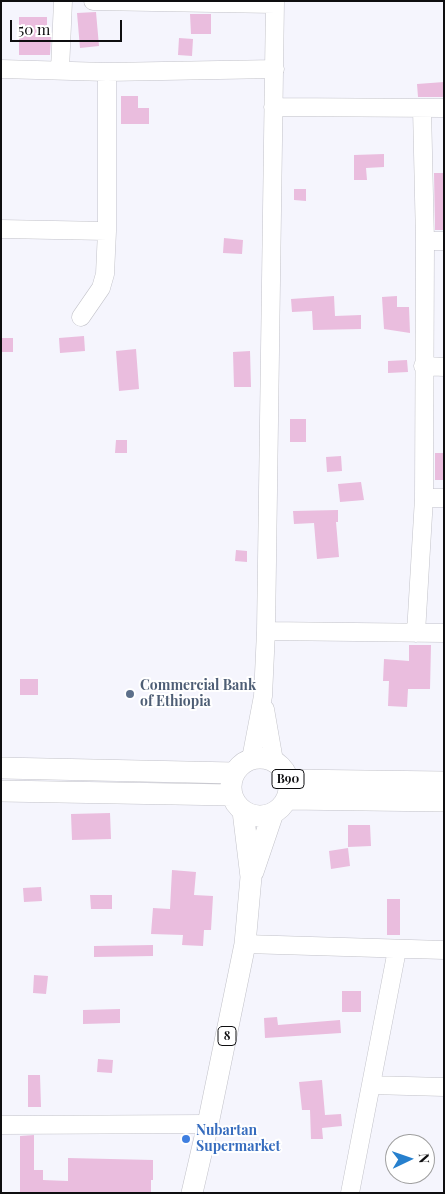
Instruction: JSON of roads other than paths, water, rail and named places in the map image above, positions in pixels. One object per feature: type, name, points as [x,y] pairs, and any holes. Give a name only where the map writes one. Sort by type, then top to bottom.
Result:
[{"type":"main road","name":"B90","points":[[251,759],[266,758],[280,766],[283,797]]},
{"type":"main road","points":[[1,791],[237,803],[231,788],[234,773],[241,764],[251,759]]},
{"type":"main road","points":[[1,768],[234,773]]},
{"type":"main road","name":"B90","points":[[237,803],[254,816],[267,816],[283,797],[444,782]]},
{"type":"main road","name":"B90","points":[[283,797],[444,801]]},
{"type":"main road","name":"8","points":[[251,877],[283,797]]},
{"type":"main road","name":"8","points":[[192,1193],[246,944],[251,877],[237,803]]},
{"type":"street","points":[[60,70],[63,1]]},
{"type":"street","points":[[93,1],[275,2],[266,631],[263,696],[251,759]]},
{"type":"street","points":[[1,69],[107,72],[275,69]]},
{"type":"street","points":[[82,317],[101,288],[105,274],[107,72]]},
{"type":"street","points":[[273,106],[444,108]]},
{"type":"street","points":[[416,633],[424,498],[423,366],[425,241],[422,108]]},
{"type":"street","points":[[1,229],[106,231]]},
{"type":"street","points":[[425,241],[444,242]]},
{"type":"street","points":[[423,366],[444,367]]},
{"type":"street","points":[[424,498],[444,498]]},
{"type":"street","points":[[266,631],[444,633]]},
{"type":"street","points":[[263,696],[274,761]]},
{"type":"street","points":[[246,944],[444,950]]},
{"type":"street","points":[[350,1193],[397,950]]},
{"type":"street","points":[[371,1085],[444,1087]]},
{"type":"street","points":[[1,1124],[208,1124]]},
{"type":"place","name":"Commercial Bank of Ethiopia","points":[[130,694]]},
{"type":"place","name":"Nubartan Supermarket","points":[[186,1139]]}]
